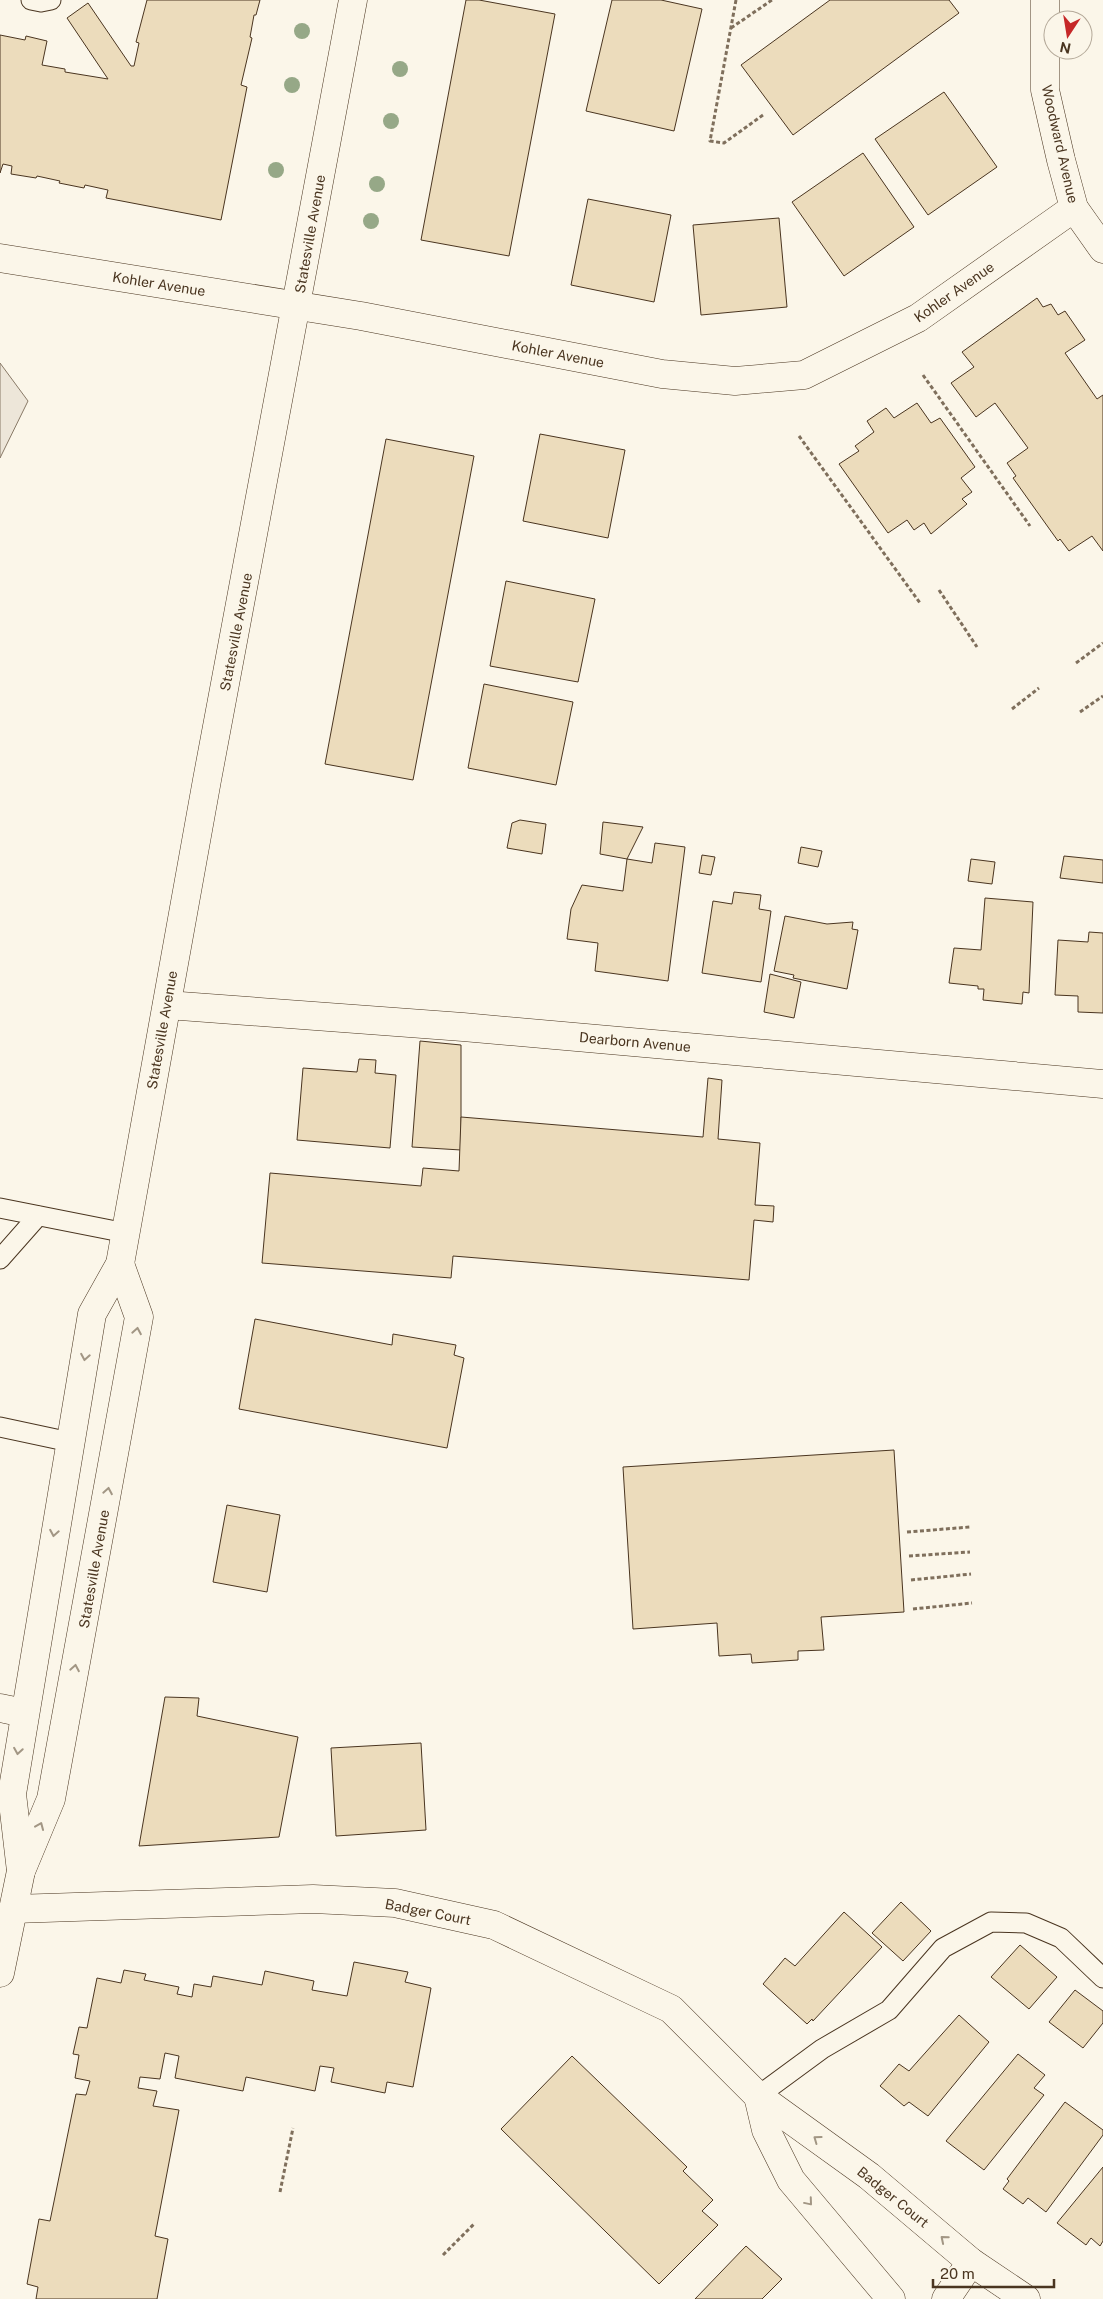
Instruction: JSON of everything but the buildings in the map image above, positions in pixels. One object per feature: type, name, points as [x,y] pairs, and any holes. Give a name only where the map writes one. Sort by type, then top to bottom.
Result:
[{"type":"street","name":"Statesville Avenue","points":[[0,1973],[20,1871],[12,1794],[12,1710],[70,1442],[92,1314],[120,1264],[207,780],[353,0]]},
{"type":"street","name":"Woodward Avenue","points":[[1045,0],[1046,90],[1074,208],[1103,250]]},
{"type":"street","name":"Kohler Avenue","points":[[0,258],[361,316],[671,375],[735,381],[804,375],[918,318],[1074,208]]},
{"type":"street","name":"Dearborn Avenue","points":[[167,1005],[463,1027],[1103,1084]]},
{"type":"street","name":"Statesville Avenue","points":[[20,1871],[52,1799],[140,1317],[120,1264]]},
{"type":"street","name":"Badger Court","points":[[14,1909],[313,1899],[395,1903],[494,1925],[671,2009],[758,2096],[869,2176],[971,2262],[1026,2299]]},
{"type":"street","points":[[758,2096],[766,2130],[791,2180],[891,2299]]},
{"type":"street","points":[[946,2299],[971,2262]]},
{"type":"lane","points":[[31,0],[41,2],[51,0]]},
{"type":"lane","points":[[0,1208],[126,1233]]},
{"type":"lane","points":[[0,1259],[38,1216]]},
{"type":"lane","points":[[0,1427],[70,1442]]},
{"type":"lane","points":[[758,2096],[822,2049],[889,2010],[942,1948],[991,1922],[1026,1924],[1061,1938],[1103,1978]]},
{"type":"path","points":[[736,0],[710,141],[724,143],[763,115]]},
{"type":"path","points":[[730,29],[772,0]]},
{"type":"path","points":[[923,375],[1030,526]]},
{"type":"path","points":[[799,436],[920,603]]},
{"type":"path","points":[[938,590],[977,646]]},
{"type":"path","points":[[1076,663],[1103,643]]},
{"type":"path","points":[[1012,709],[1039,688]]},
{"type":"path","points":[[1080,712],[1103,696]]},
{"type":"path","points":[[907,1532],[970,1527]]},
{"type":"path","points":[[909,1556],[970,1552]]},
{"type":"path","points":[[911,1580],[971,1574]]},
{"type":"path","points":[[913,1609],[972,1603]]},
{"type":"path","points":[[280,2192],[293,2128]]},
{"type":"path","points":[[443,2255],[474,2224]]},
{"type":"shaded area","points":[[0,363],[28,401],[0,458]]}]
